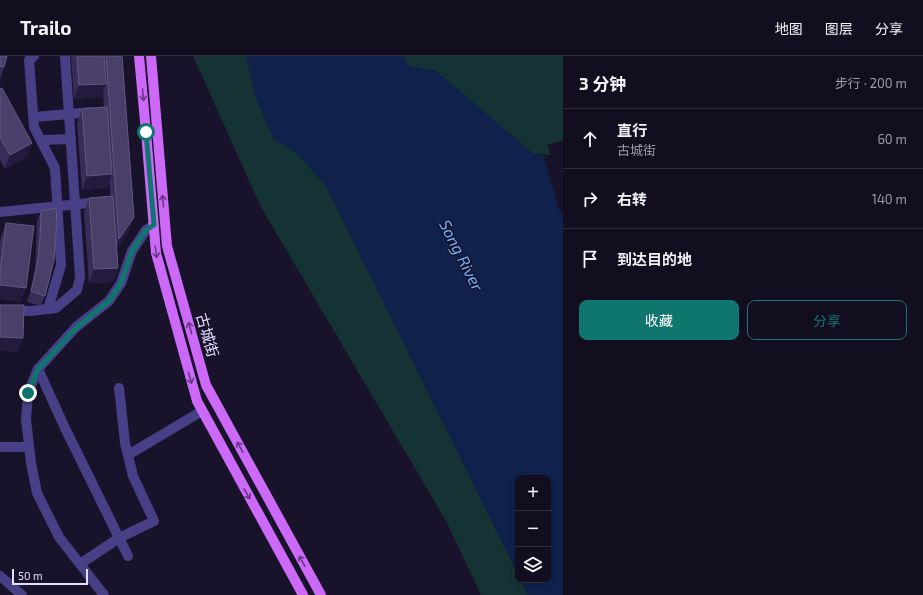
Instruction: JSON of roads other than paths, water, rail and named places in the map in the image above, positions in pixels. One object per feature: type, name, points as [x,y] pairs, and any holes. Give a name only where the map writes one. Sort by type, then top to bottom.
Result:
[{"type":"main road","name":"古城街","points":[[139,56],[156,253],[197,401],[302,595]]},
{"type":"main road","name":"古城街","points":[[150,56],[167,246],[206,385],[321,595]]},
{"type":"street","points":[[34,56],[29,60],[34,127],[55,168],[61,265],[48,309]]},
{"type":"street","points":[[0,310],[31,311],[56,308],[77,290],[80,277],[65,56]]},
{"type":"street","points":[[34,117],[95,112]]},
{"type":"street","points":[[41,140],[71,139]]},
{"type":"street","points":[[55,175],[73,173]]},
{"type":"street","points":[[0,212],[105,202]]},
{"type":"street","points":[[104,595],[59,537],[37,493],[31,463],[26,419],[28,393],[38,369],[76,328],[109,301],[121,283],[132,251],[146,230],[154,225]]},
{"type":"street","points":[[61,265],[79,264]]},
{"type":"street","points":[[38,369],[65,428],[128,556]]},
{"type":"street","points":[[80,564],[119,538],[154,522],[133,476],[125,443],[119,388]]},
{"type":"street","points":[[128,454],[202,411]]},
{"type":"street","points":[[0,447],[29,447]]},
{"type":"street","points":[[0,576],[22,595]]},
{"type":"water","name":"Song River","points":[[246,56],[403,56],[408,66],[436,71],[533,154],[543,156],[560,212],[563,212],[563,595],[528,595],[522,583],[551,583],[551,475],[515,475],[515,568],[326,186],[298,154],[274,139],[255,95]]}]
